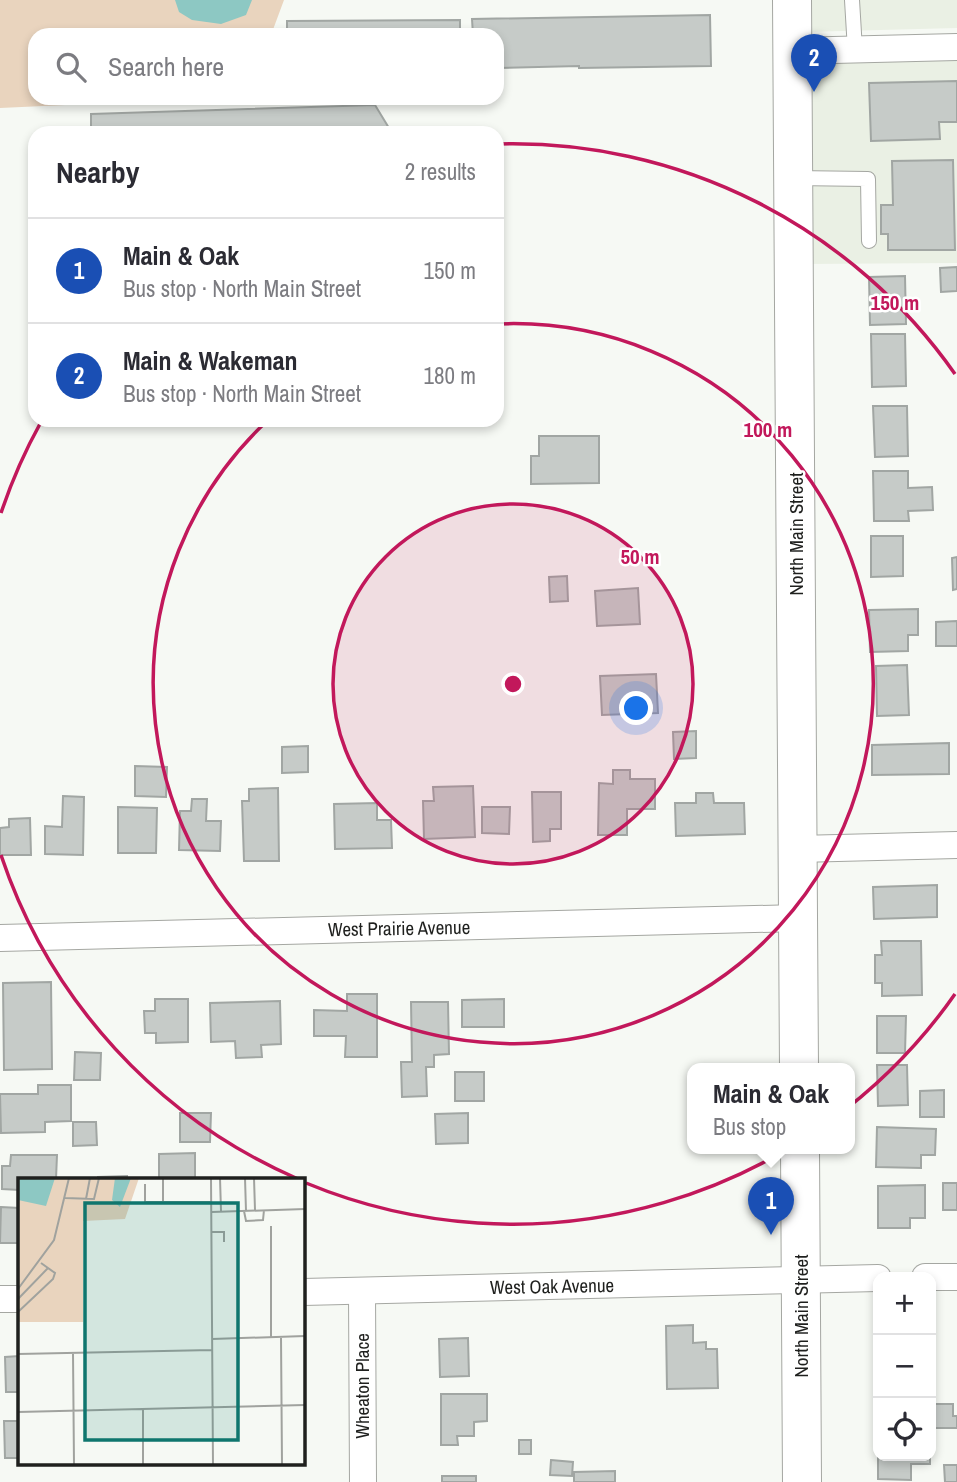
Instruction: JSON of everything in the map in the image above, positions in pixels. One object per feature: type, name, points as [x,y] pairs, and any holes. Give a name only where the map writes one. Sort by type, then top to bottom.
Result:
[{"type":"street","name":"North Main Street","points":[[792,0],[799,1063]]},
{"type":"street","points":[[792,51],[957,47]]},
{"type":"street","points":[[798,849],[957,845]]},
{"type":"street","name":"West Prairie Avenue","points":[[0,937],[798,918]]},
{"type":"street","name":"North Main Street","points":[[800,1154],[802,1482]]},
{"type":"street","points":[[936,1277],[957,1276]]},
{"type":"street","name":"West Oak Avenue","points":[[304,1292],[873,1278]]},
{"type":"street","name":"Wheaton Place","points":[[362,1290],[363,1482]]},
{"type":"street","points":[[0,1299],[18,1299]]},
{"type":"lane","points":[[852,0],[855,50]]},
{"type":"lane","points":[[792,178],[868,179],[869,241]]},
{"type":"shaded area","points":[[0,0],[284,0],[274,28],[28,28],[28,105],[65,105],[0,108]]},
{"type":"shaded area","points":[[803,0],[957,0],[957,28],[804,32]]},
{"type":"shaded area","points":[[957,55],[957,263],[805,264],[800,58]]},
{"type":"water","points":[[175,0],[252,0],[246,15],[221,24],[192,20],[179,12]]},
{"type":"building","points":[[710,15],[711,66],[504,68],[504,28],[473,28],[472,19]]},
{"type":"building","points":[[460,20],[460,28],[287,28],[287,21]]},
{"type":"building","points":[[957,81],[957,122],[939,122],[940,139],[871,141],[869,83]]},
{"type":"building","points":[[375,105],[388,126],[91,126],[91,114]]},
{"type":"building","points":[[953,160],[955,250],[888,250],[888,234],[881,234],[881,205],[893,205],[892,161]]},
{"type":"building","points":[[957,267],[957,291],[941,292],[940,268]]},
{"type":"building","points":[[905,276],[906,324],[870,325],[869,277]]},
{"type":"building","points":[[871,334],[905,334],[906,386],[872,387]]},
{"type":"building","points":[[873,406],[907,406],[908,456],[875,457]]},
{"type":"building","points":[[539,436],[599,436],[599,483],[531,484],[531,456],[539,456]]},
{"type":"building","points":[[873,471],[908,471],[908,488],[932,487],[933,510],[908,511],[909,521],[874,521]]},
{"type":"building","points":[[871,536],[903,536],[903,576],[871,577]]},
{"type":"building","points":[[957,557],[957,589],[953,590],[952,558]]},
{"type":"building","points":[[567,576],[568,601],[550,602],[549,577]]},
{"type":"building","points":[[638,588],[640,624],[597,626],[595,591]]},
{"type":"building","points":[[918,609],[918,635],[908,635],[908,651],[870,652],[869,610]]},
{"type":"building","points":[[957,621],[957,646],[936,646],[936,622]]},
{"type":"building","points":[[907,665],[909,715],[877,716],[876,666]]},
{"type":"building","points":[[656,674],[658,713],[602,715],[600,676]]},
{"type":"building","points":[[696,731],[696,758],[674,759],[673,732]]},
{"type":"building","points":[[949,743],[949,774],[872,775],[872,745]]},
{"type":"building","points":[[308,746],[308,772],[282,773],[282,747]]},
{"type":"building","points":[[135,766],[167,767],[166,797],[135,796]]},
{"type":"building","points":[[613,770],[630,770],[630,779],[655,779],[655,809],[627,809],[627,835],[598,835],[599,783],[613,784]]},
{"type":"building","points":[[473,786],[475,837],[424,839],[423,801],[434,801],[433,787]]},
{"type":"building","points":[[278,788],[279,861],[244,861],[242,801],[249,801],[249,789]]},
{"type":"building","points":[[532,792],[561,792],[561,829],[550,829],[550,841],[533,842]]},
{"type":"building","points":[[696,793],[713,793],[714,803],[744,803],[745,834],[676,836],[675,803],[696,803]]},
{"type":"building","points":[[63,796],[84,797],[83,855],[45,854],[45,826],[62,827]]},
{"type":"building","points":[[192,799],[207,799],[206,821],[221,821],[220,851],[179,850],[180,811],[191,811]]},
{"type":"building","points":[[377,803],[377,820],[391,820],[392,848],[335,849],[334,804]]},
{"type":"building","points":[[118,807],[157,808],[156,853],[118,853]]},
{"type":"building","points":[[482,807],[510,807],[509,834],[482,833]]},
{"type":"building","points":[[30,818],[31,855],[0,855],[0,828],[9,827],[9,819]]},
{"type":"building","points":[[937,885],[937,917],[874,919],[873,887]]},
{"type":"building","points":[[881,941],[921,941],[922,995],[882,996],[882,983],[875,983],[875,955],[882,955]]},
{"type":"building","points":[[51,982],[52,1069],[4,1070],[3,983]]},
{"type":"building","points":[[347,994],[377,994],[377,1057],[345,1057],[346,1036],[314,1036],[314,1010],[347,1011]]},
{"type":"building","points":[[155,999],[188,999],[188,1042],[156,1043],[156,1033],[145,1033],[144,1011],[155,1011]]},
{"type":"building","points":[[504,999],[504,1027],[462,1027],[462,1000]]},
{"type":"building","points":[[280,1001],[281,1044],[261,1045],[262,1057],[236,1058],[235,1041],[211,1042],[210,1003]]},
{"type":"building","points":[[411,1002],[448,1002],[449,1054],[434,1055],[434,1067],[426,1067],[427,1096],[402,1097],[401,1062],[412,1062]]},
{"type":"building","points":[[877,1016],[906,1016],[905,1053],[877,1053]]},
{"type":"building","points":[[75,1052],[101,1053],[100,1080],[74,1080]]},
{"type":"building","points":[[877,1065],[907,1065],[908,1105],[878,1106]]},
{"type":"building","points":[[455,1072],[484,1072],[484,1101],[455,1101]]},
{"type":"building","points":[[38,1085],[71,1085],[71,1121],[45,1122],[45,1132],[1,1133],[0,1094],[38,1094]]},
{"type":"building","points":[[944,1090],[944,1117],[920,1117],[920,1091]]},
{"type":"building","points":[[180,1113],[211,1113],[210,1142],[180,1142]]},
{"type":"building","points":[[468,1113],[468,1143],[436,1144],[435,1114]]},
{"type":"building","points":[[73,1122],[96,1122],[97,1145],[73,1146]]},
{"type":"building","points":[[877,1127],[936,1129],[935,1155],[921,1155],[921,1168],[876,1167]]},
{"type":"building","points":[[195,1153],[195,1178],[159,1178],[159,1154]]},
{"type":"building","points":[[11,1155],[57,1155],[56,1178],[18,1178],[18,1190],[2,1189],[2,1166],[10,1166]]},
{"type":"building","points":[[127,1176],[127,1178],[98,1178]]},
{"type":"building","points":[[943,1183],[957,1183],[957,1210],[943,1210]]},
{"type":"building","points":[[925,1185],[925,1218],[910,1218],[910,1228],[878,1228],[878,1186]]},
{"type":"building","points":[[1,1207],[18,1208],[18,1243],[0,1243]]},
{"type":"building","points":[[693,1325],[693,1343],[706,1342],[706,1349],[717,1349],[718,1388],[667,1389],[666,1326]]},
{"type":"building","points":[[468,1338],[469,1376],[440,1377],[439,1339]]},
{"type":"building","points":[[18,1356],[18,1392],[6,1392],[5,1357]]},
{"type":"building","points":[[441,1394],[487,1394],[487,1421],[474,1422],[474,1436],[457,1436],[458,1445],[441,1445]]},
{"type":"building","points":[[936,1404],[953,1404],[957,1428],[936,1428]]},
{"type":"building","points":[[4,1421],[18,1421],[18,1458],[5,1458]]},
{"type":"building","points":[[519,1440],[531,1440],[531,1454],[519,1454]]},
{"type":"building","points":[[551,1460],[573,1462],[572,1476],[550,1475]]},
{"type":"building","points":[[878,1461],[930,1461],[930,1464],[911,1464],[911,1480],[878,1479]]},
{"type":"building","points":[[944,1465],[957,1465],[957,1482],[945,1482]]},
{"type":"building","points":[[615,1471],[615,1482],[574,1482],[574,1472]]},
{"type":"building","points":[[442,1476],[476,1476],[476,1482],[442,1482]]},
{"type":"place","name":"Main & Wakeman","points":[[814,92]]},
{"type":"place","name":"Main & Oak","points":[[771,1235]]}]
